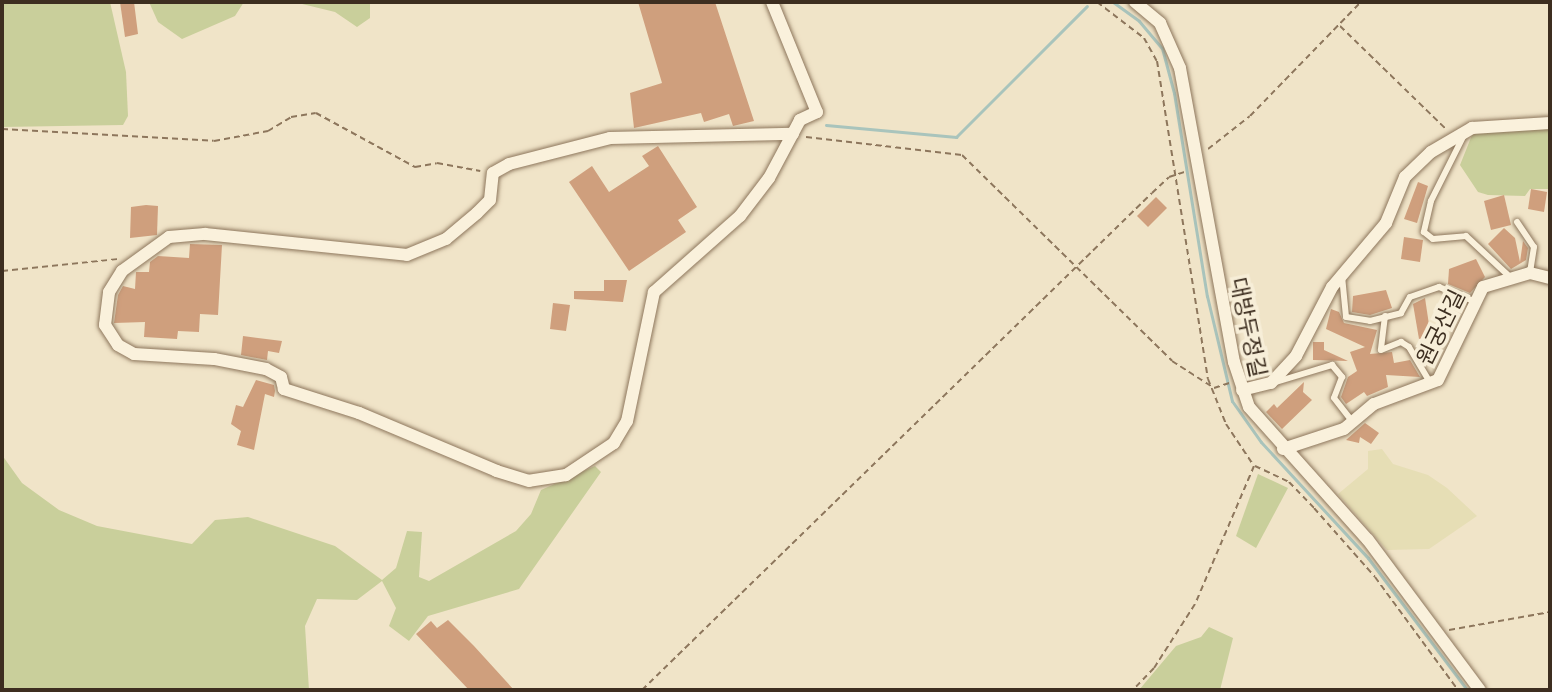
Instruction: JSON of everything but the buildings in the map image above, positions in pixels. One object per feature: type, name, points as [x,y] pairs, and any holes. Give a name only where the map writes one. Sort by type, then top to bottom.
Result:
[{"type":"street","points":[[772,2],[817,107],[793,134],[769,178],[740,216],[654,292],[635,397],[621,433],[582,466],[548,481],[497,471],[359,413],[284,389],[273,371],[214,359],[134,354],[108,332],[103,313],[122,271],[145,258],[169,237],[205,234],[375,256],[407,255],[446,239],[477,213],[490,200],[493,173],[509,164],[610,138],[793,134]]},
{"type":"street","name":"대방두정길","points":[[1135,2],[1160,23],[1174,51],[1238,386],[1263,428],[1368,540],[1480,690]]},
{"type":"street","points":[[1238,386],[1271,383],[1305,343],[1321,304],[1381,231],[1405,177],[1453,135],[1466,130],[1550,123]]},
{"type":"street","name":"원궁산길","points":[[1283,449],[1344,429],[1374,404],[1432,385],[1446,367],[1473,301],[1483,287],[1530,273],[1550,278]]},
{"type":"lane","points":[[1466,130],[1431,201],[1424,232],[1433,239],[1466,236],[1511,278]]},
{"type":"lane","points":[[1517,222],[1534,247],[1530,273]]},
{"type":"lane","points":[[1342,275],[1346,317],[1370,321],[1401,313],[1410,297],[1439,287],[1473,301]]},
{"type":"lane","points":[[1385,316],[1381,350],[1401,342],[1409,347],[1432,385]]},
{"type":"lane","points":[[1271,383],[1332,365],[1342,377],[1334,398],[1352,421]]},
{"type":"path","points":[[1097,2],[1144,38],[1157,61],[1214,388],[1226,424],[1254,466],[1289,482],[1375,577],[1458,690]]},
{"type":"path","points":[[1196,155],[1231,133],[1361,2]]},
{"type":"path","points":[[1339,25],[1453,135]]},
{"type":"path","points":[[2,129],[214,141],[268,131],[291,117],[316,113],[415,167],[437,163],[493,173]]},
{"type":"path","points":[[793,134],[962,155],[1172,361],[1214,388]]},
{"type":"path","points":[[642,690],[1178,174]]},
{"type":"path","points":[[2,271],[15,273],[84,259],[145,258]]},
{"type":"path","points":[[1214,388],[1238,386]]},
{"type":"path","points":[[1133,690],[1154,668],[1195,604],[1254,466]]},
{"type":"path","points":[[1440,633],[1550,612]]},
{"type":"shaded area","points":[[1382,449],[1393,464],[1428,475],[1477,516],[1429,549],[1387,550],[1338,494],[1368,469],[1368,451]]},
{"type":"green space","points":[[2,2],[110,2],[126,72],[128,116],[123,125],[2,127]]},
{"type":"green space","points":[[149,2],[244,2],[235,16],[182,39],[158,22]]},
{"type":"green space","points":[[294,2],[370,2],[370,18],[357,27],[335,12]]},
{"type":"green space","points":[[1550,127],[1550,189],[1530,189],[1525,196],[1488,195],[1478,192],[1460,165],[1472,135],[1491,129]]},
{"type":"green space","points":[[2,455],[22,483],[59,510],[97,526],[192,544],[215,520],[248,517],[335,546],[382,580],[396,568],[407,531],[422,532],[419,577],[429,581],[516,531],[531,514],[541,490],[595,466],[601,472],[519,589],[428,616],[409,641],[389,626],[396,608],[382,581],[357,600],[317,599],[305,626],[309,690],[2,690]]},
{"type":"green space","points":[[1258,474],[1288,488],[1256,548],[1236,536]]},
{"type":"green space","points":[[1209,627],[1233,638],[1220,690],[1139,690],[1176,646],[1201,637]]},
{"type":"waterway","points":[[1113,2],[1139,21],[1162,48],[1174,93],[1207,296],[1232,401],[1261,442],[1368,558],[1467,690]]},
{"type":"waterway","points":[[826,125],[956,137],[1087,6]]}]
